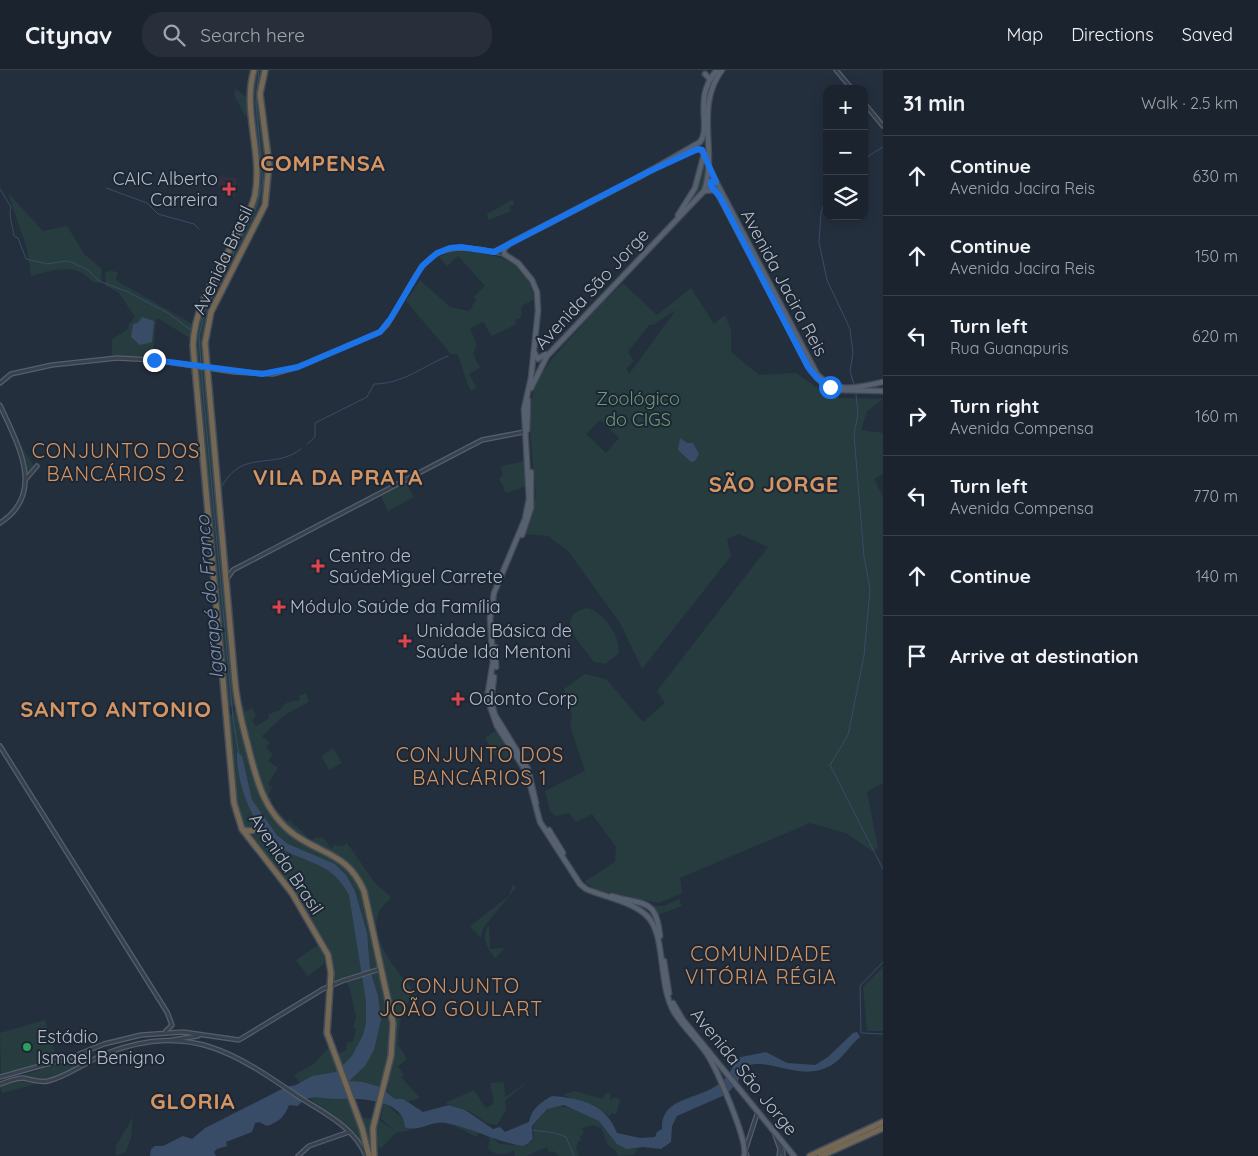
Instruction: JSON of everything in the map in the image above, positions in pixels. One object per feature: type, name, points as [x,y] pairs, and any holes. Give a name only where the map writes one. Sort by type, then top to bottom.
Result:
[{"type":"highway","name":"Avenida Brasil","points":[[254,70],[250,104],[257,161],[254,196],[245,219],[198,311],[193,331],[234,803],[242,830],[287,886],[325,948],[331,967],[331,986],[326,1026],[358,1115],[368,1156]]},
{"type":"highway","name":"Avenida Brasil","points":[[266,70],[260,94],[269,170],[265,202],[209,318],[205,342],[205,368],[237,704],[258,787],[267,805],[283,825],[300,839],[336,856],[356,876],[366,900],[393,1023],[393,1044],[375,1119],[373,1136],[374,1156]]},
{"type":"highway","points":[[242,830],[250,831],[257,829]]},
{"type":"highway","points":[[810,1156],[883,1122]]},
{"type":"highway","points":[[821,1156],[883,1128]]},
{"type":"main road","points":[[648,172],[700,142],[704,135],[703,96],[710,78],[717,70]]},
{"type":"main road","points":[[716,182],[710,184],[714,190],[704,192],[709,168],[708,100],[712,84],[722,70]]},
{"type":"main road","points":[[705,74],[710,78]]},
{"type":"main road","points":[[504,254],[504,249],[509,244],[648,172],[694,149],[703,151]]},
{"type":"main road","points":[[703,151],[709,168]]},
{"type":"main road","points":[[671,224],[695,188],[703,165],[703,151]]},
{"type":"main road","name":"Avenida Jacira Reis","points":[[709,168],[817,374],[824,381],[841,388],[853,389],[882,382]]},
{"type":"main road","name":"Avenida Jacira Reis","points":[[714,190],[720,197],[813,374],[821,382],[835,390],[844,392],[883,391]]},
{"type":"main road","name":"Avenida São Jorge","points":[[704,192],[671,224],[547,356],[532,386],[527,422],[533,490],[532,508],[495,599],[493,619],[496,661],[492,706],[495,716],[528,769],[541,817],[579,878],[589,888],[617,898],[640,901],[653,909],[658,920],[671,999],[684,1020],[794,1156]]},
{"type":"main road","name":"Avenida São Jorge","points":[[504,254],[523,268],[537,292],[538,311],[531,378],[524,409],[529,499],[525,519],[498,580],[491,606],[493,662],[487,698],[489,707],[497,726],[527,773],[540,822],[580,884],[586,889],[634,907],[652,922],[658,938],[664,987],[671,1007],[708,1055],[720,1079],[745,1154]]},
{"type":"main road","points":[[534,351],[538,359],[542,358],[582,316],[605,296]]},
{"type":"street","points":[[836,70],[849,85]]},
{"type":"street","points":[[868,108],[883,126]]},
{"type":"street","points":[[494,252],[509,244]]},
{"type":"street","points":[[0,383],[15,373],[86,360],[137,358],[205,368],[273,374],[298,367],[371,338],[387,324],[422,266],[433,256],[454,247],[504,254]]},
{"type":"street","points":[[0,404],[22,454],[26,480]]},
{"type":"street","points":[[226,581],[233,570],[475,444],[524,432]]},
{"type":"street","points":[[0,523],[18,504],[26,480],[37,466]]},
{"type":"street","points":[[225,567],[233,570]]},
{"type":"street","points":[[0,746],[170,1019],[170,1028],[163,1032]]},
{"type":"street","points":[[0,1077],[130,1037],[163,1032],[183,1032],[239,1040],[331,986],[374,970],[383,971]]},
{"type":"street","points":[[0,1084],[21,1078],[47,1081],[99,1056],[140,1044],[170,1041],[191,1036],[213,1037]]},
{"type":"street","points":[[170,1041],[197,1043],[227,1052],[246,1061],[345,1128],[368,1156]]},
{"type":"street","points":[[96,1048],[94,1053],[99,1056]]},
{"type":"street","points":[[85,1052],[90,1055],[90,1061]]},
{"type":"street","points":[[745,1154],[758,1110]]},
{"type":"street","points":[[341,1133],[345,1128]]},
{"type":"street","points":[[774,1131],[780,1149],[780,1156]]},
{"type":"street","points":[[774,1131],[781,1142],[783,1156]]},
{"type":"street","points":[[298,1156],[309,1146],[341,1133],[350,1132]]},
{"type":"shaded area","name":"CAIC Alberto Carreira","points":[[218,176],[237,178],[235,198],[217,185]]},
{"type":"green space","points":[[257,70],[263,70],[259,106],[266,185],[255,220],[210,306],[203,337],[204,369],[235,704],[233,707],[228,706],[226,696],[195,363],[196,331],[201,309],[254,206],[259,162],[253,108],[253,84]]},
{"type":"green space","points":[[236,89],[249,99],[250,115],[245,116],[234,95]]},
{"type":"green space","points":[[704,156],[706,165],[705,180],[693,200],[682,212],[699,182]]},
{"type":"green space","points":[[8,193],[43,231],[67,226],[84,254],[102,269],[101,283],[92,282],[79,272],[63,269],[31,276],[27,249]]},
{"type":"green space","points":[[512,200],[515,204],[509,207],[511,211],[488,220],[487,214]]},
{"type":"green space","points":[[464,250],[499,258],[518,268],[525,275],[531,286],[534,299],[522,306],[521,318],[516,319],[515,325],[492,336],[483,322],[470,328],[477,345],[473,354],[480,368],[469,374],[477,388],[471,391],[457,354],[451,354],[406,301],[420,280],[450,307],[469,311],[476,300],[474,297],[485,286],[458,256],[447,266],[439,257],[451,251]]},
{"type":"green space","points":[[105,272],[118,272],[116,279],[119,282],[192,324],[190,338],[156,319],[153,356],[112,357],[112,339],[128,329],[129,324],[135,317],[119,293],[106,286]]},
{"type":"green space","name":"Zoológico do CIGS","points":[[623,283],[657,315],[691,288],[714,324],[725,315],[731,330],[731,352],[759,375],[796,373],[816,387],[839,398],[883,399],[867,411],[861,430],[883,433],[883,474],[874,479],[883,497],[883,783],[867,792],[878,848],[872,851],[846,833],[810,823],[680,878],[682,893],[659,903],[600,891],[584,882],[615,862],[616,847],[592,814],[576,822],[569,813],[555,816],[550,811],[545,791],[585,771],[570,726],[572,717],[564,689],[585,674],[606,679],[643,722],[665,703],[657,691],[768,547],[739,534],[727,539],[731,556],[642,669],[620,623],[568,551],[548,536],[525,534],[536,496],[529,421],[534,385],[551,360],[600,305]],"holes":[[[676,310],[629,374],[626,369],[634,361],[628,352],[649,325],[653,325]],[[600,420],[619,438],[606,453],[586,434]]]},
{"type":"green space","points":[[17,439],[34,466],[27,475]]},
{"type":"green space","points":[[526,461],[527,486],[506,493],[499,478],[503,476],[501,466]]},
{"type":"green space","points":[[406,483],[414,497],[388,511],[381,496]]},
{"type":"green space","points":[[587,608],[605,619],[617,641],[618,654],[605,664],[594,662],[577,640],[570,624],[571,618],[577,612]]},
{"type":"green space","points":[[306,693],[309,702],[286,714],[262,736],[270,743],[266,748],[273,754],[268,761],[278,768],[268,784],[272,787],[268,796],[272,799],[270,803],[287,821],[290,820],[311,841],[316,837],[318,839],[318,837],[324,838],[331,849],[335,845],[343,846],[347,843],[375,883],[391,897],[379,912],[378,934],[395,968],[417,995],[402,1008],[398,1038],[400,1041],[397,1043],[407,1059],[398,1066],[404,1075],[401,1077],[420,1098],[401,1104],[387,1092],[389,1083],[380,1087],[348,1081],[338,1054],[346,1050],[347,1042],[353,1042],[356,1029],[353,1028],[356,1017],[350,989],[345,979],[332,984],[331,964],[324,943],[312,922],[252,842],[242,824],[234,800],[228,718],[237,707],[243,706],[246,712],[252,708],[256,716],[252,720],[256,726],[268,719],[269,714],[280,710],[286,703],[300,700],[299,696]]},
{"type":"green space","points":[[498,729],[514,753],[500,762],[485,738]]},
{"type":"green space","points":[[333,748],[342,763],[329,770],[321,756]]},
{"type":"green space","points":[[513,884],[516,888],[483,928],[481,938],[470,926],[509,896]]},
{"type":"green space","points":[[679,899],[682,906],[657,915],[653,906],[664,906]]},
{"type":"green space","points":[[489,925],[490,949],[505,948],[495,958],[487,946],[485,938]]},
{"type":"green space","points":[[318,945],[324,956],[324,964],[308,976],[296,960]]},
{"type":"green space","points":[[883,967],[883,1031],[867,1031],[863,987]]},
{"type":"green space","name":"Estádio Ismael Benigno","points":[[45,1020],[58,1061],[1,1076],[0,1033]]},
{"type":"green space","points":[[329,1047],[356,1117],[379,1120],[395,1131],[381,1119],[384,1101],[395,1112],[411,1122],[438,1114],[484,1130],[500,1144],[513,1145],[532,1142],[534,1136],[533,1127],[546,1110],[554,1107],[568,1107],[588,1114],[599,1121],[619,1144],[638,1149],[634,1155],[618,1156],[615,1150],[608,1145],[601,1128],[593,1125],[582,1128],[584,1133],[580,1136],[581,1140],[578,1142],[576,1149],[579,1156],[559,1156],[554,1151],[549,1153],[547,1147],[526,1156],[515,1156],[514,1150],[501,1154],[488,1149],[490,1139],[480,1132],[476,1137],[453,1125],[444,1123],[397,1132],[380,1149],[376,1142],[377,1133],[372,1134],[369,1147],[365,1147],[354,1133],[312,1100],[294,1075],[315,1063]]},
{"type":"green space","points":[[86,1055],[89,1057],[89,1061],[46,1081],[23,1077],[0,1083],[0,1081],[41,1070],[41,1067],[52,1064],[53,1066]]},
{"type":"green space","points":[[18,1081],[36,1084],[2,1093],[0,1086]]},
{"type":"green space","points":[[528,1081],[505,1101],[506,1110],[497,1125],[487,1123],[469,1111],[445,1103],[474,1090],[486,1108],[494,1103],[490,1083],[504,1082],[505,1097]]},
{"type":"green space","points":[[574,1091],[603,1099],[605,1094],[610,1093],[610,1100],[616,1097],[620,1100],[616,1114],[612,1113],[609,1116],[593,1105],[563,1095]]},
{"type":"green space","points":[[133,1117],[131,1138],[126,1151],[116,1156],[116,1146]]},
{"type":"water","points":[[142,317],[154,321],[152,342],[140,345],[131,337],[133,324],[138,323]]},
{"type":"water","points":[[680,438],[687,443],[693,443],[699,454],[695,461],[691,462],[678,450]]},
{"type":"water","points":[[237,752],[242,756],[252,800],[277,835],[288,844],[335,864],[346,875],[355,891],[367,933],[370,970],[378,996],[381,1020],[374,1050],[365,1066],[349,1081],[363,1082],[380,1087],[395,1099],[403,1099],[423,1112],[449,1105],[465,1110],[493,1129],[500,1127],[505,1132],[529,1122],[537,1106],[552,1096],[573,1099],[591,1104],[599,1109],[612,1123],[617,1133],[640,1138],[655,1137],[657,1132],[662,1129],[664,1116],[671,1107],[719,1084],[729,1074],[736,1058],[766,1052],[787,1063],[815,1065],[828,1057],[853,1033],[857,1032],[860,1037],[835,1063],[818,1070],[795,1071],[763,1064],[743,1067],[738,1081],[727,1094],[677,1116],[672,1126],[671,1142],[661,1149],[643,1147],[627,1149],[617,1144],[599,1121],[564,1105],[547,1109],[532,1126],[532,1140],[523,1146],[446,1123],[435,1123],[420,1128],[405,1127],[403,1117],[397,1110],[378,1102],[316,1097],[307,1099],[298,1106],[289,1105],[281,1118],[267,1126],[259,1122],[255,1123],[252,1132],[226,1142],[227,1146],[214,1152],[216,1156],[150,1156],[151,1149],[155,1146],[163,1146],[183,1136],[192,1139],[205,1128],[286,1087],[296,1085],[312,1076],[336,1072],[352,1056],[363,1035],[366,1023],[366,1001],[349,895],[336,877],[328,871],[284,850],[264,832],[249,807],[244,793]]},
{"type":"waterway","name":"Igarapé do Franco","points":[[201,365],[199,336],[205,310],[255,210],[263,182],[256,103],[259,70]]},
{"type":"waterway","points":[[868,156],[883,147]]},
{"type":"waterway","points":[[106,188],[147,203],[158,214],[194,224],[199,229]]},
{"type":"waterway","points":[[0,189],[11,207],[10,217],[14,236],[18,238],[26,259],[47,264],[71,262],[88,270],[99,281],[128,292],[168,313],[192,331]]},
{"type":"waterway","points":[[823,207],[819,242],[827,280],[850,329],[853,353],[850,371],[854,385]]},
{"type":"waterway","points":[[307,444],[315,437],[315,423],[367,397],[374,384],[404,378],[448,356]]},
{"type":"waterway","name":"Igarapé do Franco","points":[[201,369],[233,718],[239,755]]},
{"type":"waterway","points":[[856,394],[858,414],[854,434],[864,557],[870,589],[864,656],[848,735],[830,765],[883,869]]},
{"type":"waterway","points":[[222,486],[230,474],[239,467],[249,463],[280,459],[301,449]]},
{"type":"waterway","points":[[861,1033],[860,986],[883,962]]},
{"type":"waterway","points":[[862,1033],[883,1034]]},
{"type":"waterway","points":[[531,1130],[555,1133],[566,1137],[574,1156]]},
{"type":"place","name":"CAIC Alberto Carreira","points":[[229,189]]},
{"type":"place","name":"Centro de SaúdeMiguel Carrete","points":[[318,566]]},
{"type":"place","name":"Módulo Saúde da Família","points":[[279,607]]},
{"type":"place","name":"Unidade Básica de Saúde Ida Mentoni","points":[[405,641]]},
{"type":"place","name":"Odonto Corp","points":[[458,699]]},
{"type":"place","name":"Estádio Ismael Benigno","points":[[27,1047]]},
{"type":"district","name":"COMPENSA","points":[[323,163]]},
{"type":"district","name":"CONJUNTO DOS BANCÁRIOS 2","points":[[116,462]]},
{"type":"district","name":"VILA DA PRATA","points":[[338,477]]},
{"type":"district","name":"SÃO JORGE","points":[[774,484]]},
{"type":"district","name":"SANTO ANTONIO","points":[[116,709]]},
{"type":"district","name":"CONJUNTO DOS BANCÁRIOS 1","points":[[480,766]]},
{"type":"district","name":"COMUNIDADE VITÓRIA RÉGIA","points":[[761,966]]},
{"type":"district","name":"CONJUNTO JOÃO GOULART","points":[[461,998]]},
{"type":"district","name":"GLORIA","points":[[193,1101]]},
{"type":"route","points":[[154,360],[234,372],[262,374],[273,374],[298,367],[371,338],[380,332],[391,318],[422,266],[437,253],[450,248],[461,247],[494,252],[634,179],[690,151],[698,149],[702,150],[705,154],[716,182],[711,182],[711,186],[720,197],[808,367],[821,382],[830,387]]}]
